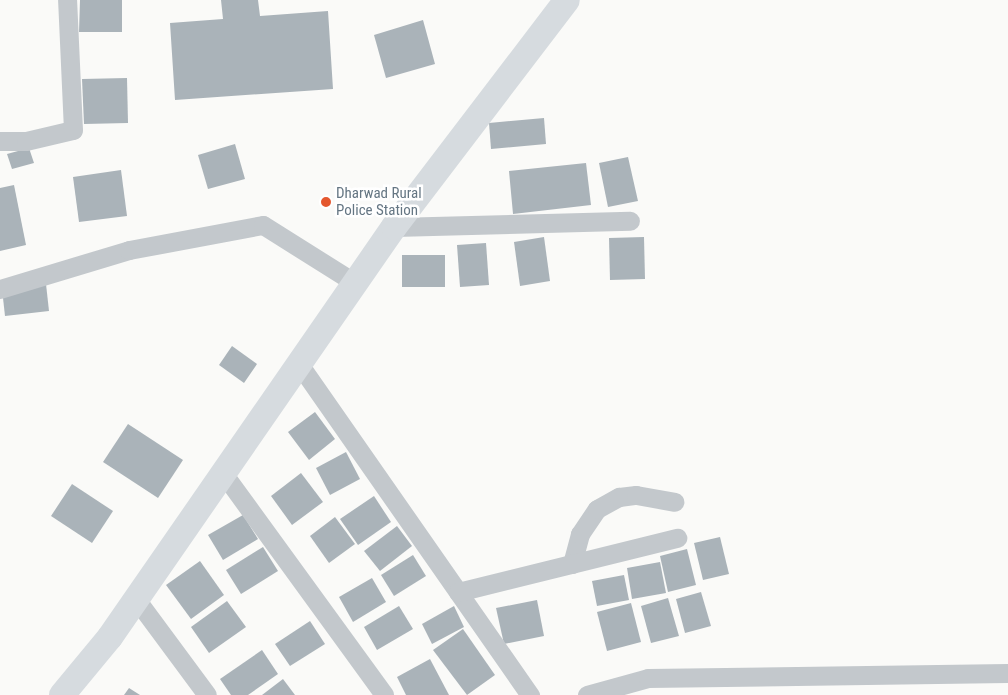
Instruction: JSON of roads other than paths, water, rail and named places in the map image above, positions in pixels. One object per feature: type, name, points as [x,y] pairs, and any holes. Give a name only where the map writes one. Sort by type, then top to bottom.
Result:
[{"type":"main road","points":[[62,695],[136,599],[394,227],[567,0]]},
{"type":"street","points":[[0,141],[26,141],[73,130],[67,0]]},
{"type":"street","points":[[394,227],[630,220]]},
{"type":"street","points":[[0,289],[130,250],[263,225],[355,283]]},
{"type":"street","points":[[299,364],[530,695]]},
{"type":"street","points":[[223,473],[384,695]]},
{"type":"street","points":[[572,564],[580,534],[597,509],[619,497],[636,495],[674,502]]},
{"type":"street","points":[[458,592],[678,538]]},
{"type":"street","points":[[136,599],[208,695]]},
{"type":"street","points":[[587,695],[648,678],[1008,673]]},
{"type":"place","name":"Dharwad Rural Police Station","points":[[326,202]]}]
